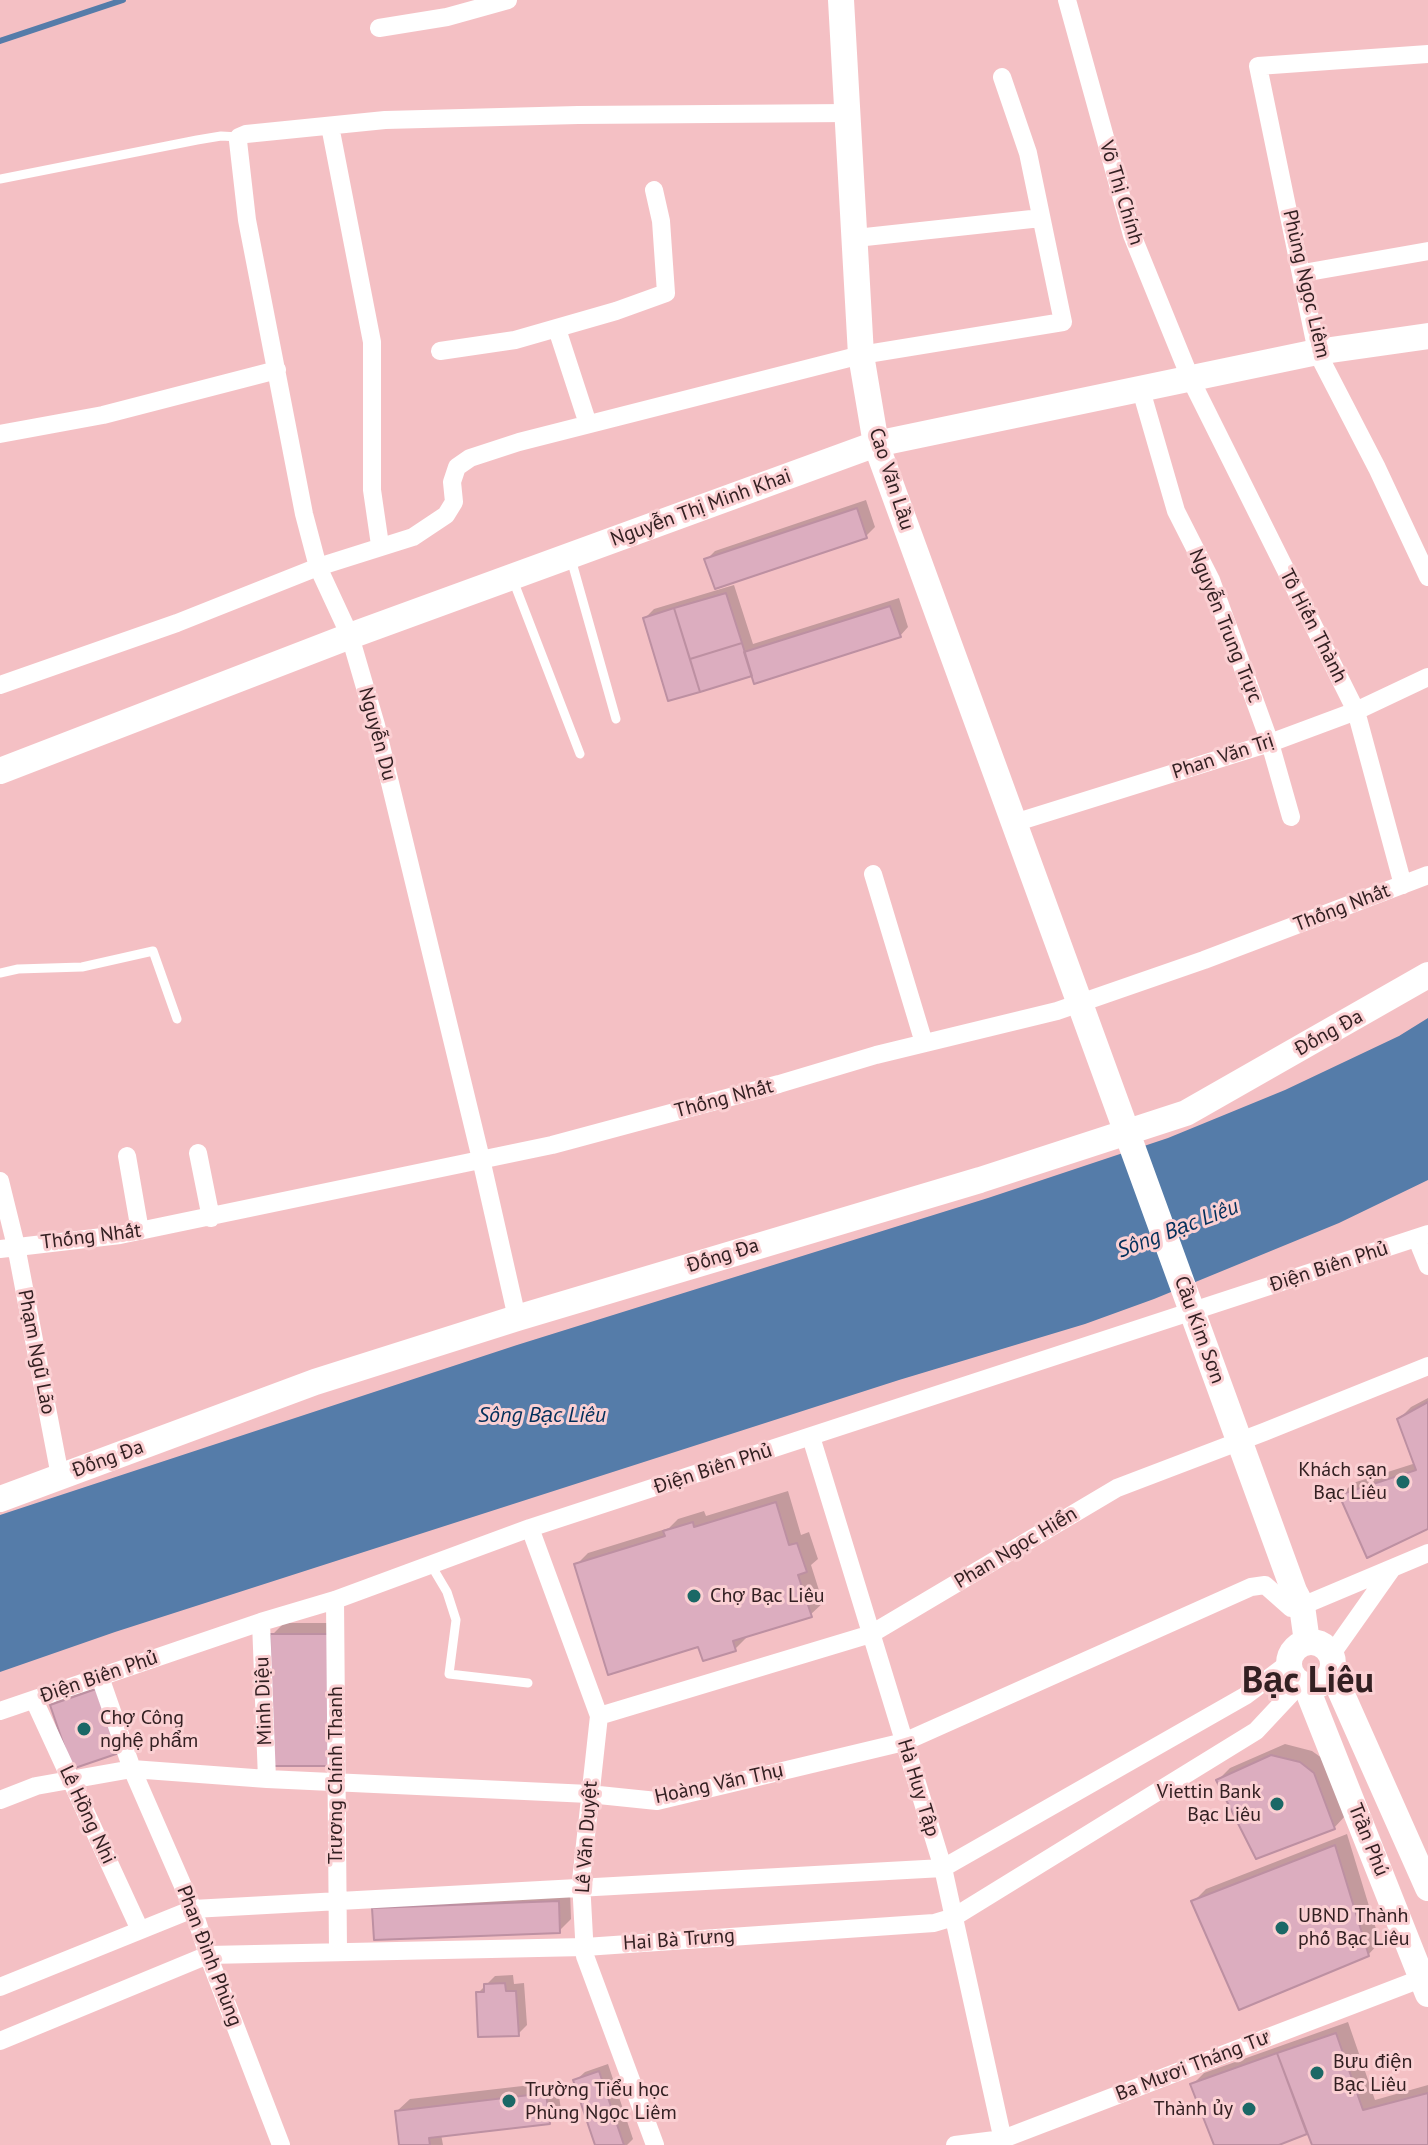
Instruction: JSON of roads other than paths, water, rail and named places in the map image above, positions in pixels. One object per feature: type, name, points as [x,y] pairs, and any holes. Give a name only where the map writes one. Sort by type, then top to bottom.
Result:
[{"type":"main road","name":"Cao Văn Lầu","points":[[841,0],[861,355],[876,444],[1038,888]]},
{"type":"main road","name":"Nguyễn Thị Minh Khai","points":[[0,771],[350,636],[876,444],[1317,352],[1428,336]]},
{"type":"main road","name":"Cầu Kim Sơn","points":[[1038,888],[1298,1598]]},
{"type":"main road","name":"Đống Đa","points":[[0,1498],[315,1382],[517,1318],[966,1184],[1186,1113],[1428,975]]},
{"type":"main road","points":[[1298,1598],[1307,1642]]},
{"type":"main road","points":[[1307,1642],[1322,1645],[1331,1663],[1320,1684],[1298,1678],[1294,1649],[1307,1642]]},
{"type":"main road","name":"Trần Phú","points":[[1331,1663],[1428,1888]]},
{"type":"main road","name":"Trần Phú","points":[[1298,1678],[1426,1983]]},
{"type":"street","points":[[379,28],[447,17],[508,0]]},
{"type":"street","name":"Võ Thị Chính","points":[[1067,0],[1132,235],[1191,380]]},
{"type":"street","name":"Phùng Ngọc Liêm","points":[[1428,54],[1258,66],[1317,352],[1377,468],[1428,577]]},
{"type":"street","points":[[0,685],[177,623],[318,567],[413,537],[446,515],[454,502],[452,482],[457,467],[470,458],[519,442],[861,355],[1063,322],[1028,153],[1002,77]]},
{"type":"street","points":[[238,144],[330,126],[385,120],[849,113]]},
{"type":"street","points":[[330,126],[372,342],[372,490],[380,545]]},
{"type":"street","name":"Nguyễn Du","points":[[238,144],[247,220],[304,514],[318,567],[350,636],[376,725],[517,1318]]},
{"type":"street","points":[[440,351],[515,340],[666,293],[661,221],[654,190]]},
{"type":"street","points":[[856,238],[1041,218]]},
{"type":"street","points":[[1303,273],[1428,251]]},
{"type":"street","points":[[557,329],[588,424]]},
{"type":"street","points":[[0,434],[103,415],[277,370]]},
{"type":"street","name":"Tô Hiến Thành","points":[[1191,380],[1356,711],[1403,885]]},
{"type":"street","name":"Nguyễn Trung Trực","points":[[1141,390],[1176,511],[1211,580],[1270,743],[1291,817]]},
{"type":"street","name":"Phan Văn Trị","points":[[1014,823],[1270,743],[1356,711],[1428,677]]},
{"type":"street","points":[[873,874],[924,1043]]},
{"type":"street","name":"Thống Nhất","points":[[8,1248],[140,1231],[211,1218],[552,1145],[924,1043],[1057,1011],[1204,960],[1428,875]]},
{"type":"street","points":[[198,1153],[211,1218]]},
{"type":"street","points":[[127,1156],[140,1231]]},
{"type":"street","name":"Phạm Ngũ Lão","points":[[0,1181],[8,1248],[60,1476]]},
{"type":"street","points":[[1423,1236],[1428,1266]]},
{"type":"street","name":"Điện Biên Phủ","points":[[0,1711],[335,1600],[530,1528],[1423,1236]]},
{"type":"street","name":"Phan Ngọc Hiển","points":[[599,1716],[871,1634],[1117,1488],[1428,1366]]},
{"type":"street","name":"Hà Huy Tập","points":[[811,1437],[943,1868],[1004,2142]]},
{"type":"street","name":"Lê Văn Duyệt","points":[[530,1528],[599,1716],[582,1889],[585,1956],[655,2145]]},
{"type":"street","points":[[1298,1598],[1391,1570],[1428,1553]]},
{"type":"street","points":[[1331,1663],[1391,1570]]},
{"type":"street","name":"Hoàng Văn Thụ","points":[[0,1800],[36,1786],[132,1769],[267,1779],[589,1794],[657,1801],[904,1742],[1251,1587],[1265,1585],[1291,1608],[1298,1598]]},
{"type":"street","name":"Trương Chính Thanh","points":[[335,1600],[338,1951]]},
{"type":"street","name":"Minh Diệu","points":[[261,1622],[267,1779]]},
{"type":"street","name":"Phan Đình Phùng","points":[[100,1677],[132,1769],[193,1909],[281,2145]]},
{"type":"street","points":[[0,1987],[193,1909],[943,1868],[1245,1696],[1298,1678]]},
{"type":"street","name":"Hai Bà Trưng","points":[[0,2041],[208,1955],[585,1947],[934,1923],[954,1917],[1256,1731],[1298,1678]]},
{"type":"street","name":"Lê Hồng Nhi","points":[[34,1700],[140,1930]]},
{"type":"street","name":"Ba Mươi Tháng Tư","points":[[955,2145],[1004,2142],[1426,1983]]},
{"type":"lane","points":[[0,179],[221,136],[238,144]]},
{"type":"lane","points":[[570,556],[616,719]]},
{"type":"lane","points":[[511,577],[580,754]]},
{"type":"lane","points":[[0,973],[18,969],[82,967],[153,951],[177,1019]]},
{"type":"lane","points":[[431,1565],[447,1592],[456,1620],[449,1674],[528,1683]]},
{"type":"water","name":"Sông Bạc Liêu","points":[[1428,1018],[1428,1180],[1339,1223],[1085,1324],[899,1380],[115,1632],[0,1672],[0,1515],[517,1345],[988,1198],[1168,1138],[1285,1090],[1399,1036]]},
{"type":"waterway","points":[[0,41],[123,0]]},
{"type":"place","name":"Khách sạn Bạc Liêu","points":[[1403,1482]]},
{"type":"place","name":"Chợ Bạc Liêu","points":[[694,1596]]},
{"type":"place","name":"Chợ Công nghệ phẩm","points":[[84,1729]]},
{"type":"place","name":"Viettin Bank Bạc Liêu","points":[[1277,1804]]},
{"type":"place","name":"UBND Thành phố Bạc Liêu","points":[[1282,1928]]},
{"type":"place","name":"Bưu điện Bạc Liêu","points":[[1317,2073]]},
{"type":"place","name":"Trường Tiểu học Phùng Ngọc Liêm","points":[[509,2101]]},
{"type":"place","name":"Thành ủy","points":[[1249,2109]]},
{"type":"district","name":"Bạc Liêu","points":[[1308,1682]]}]
